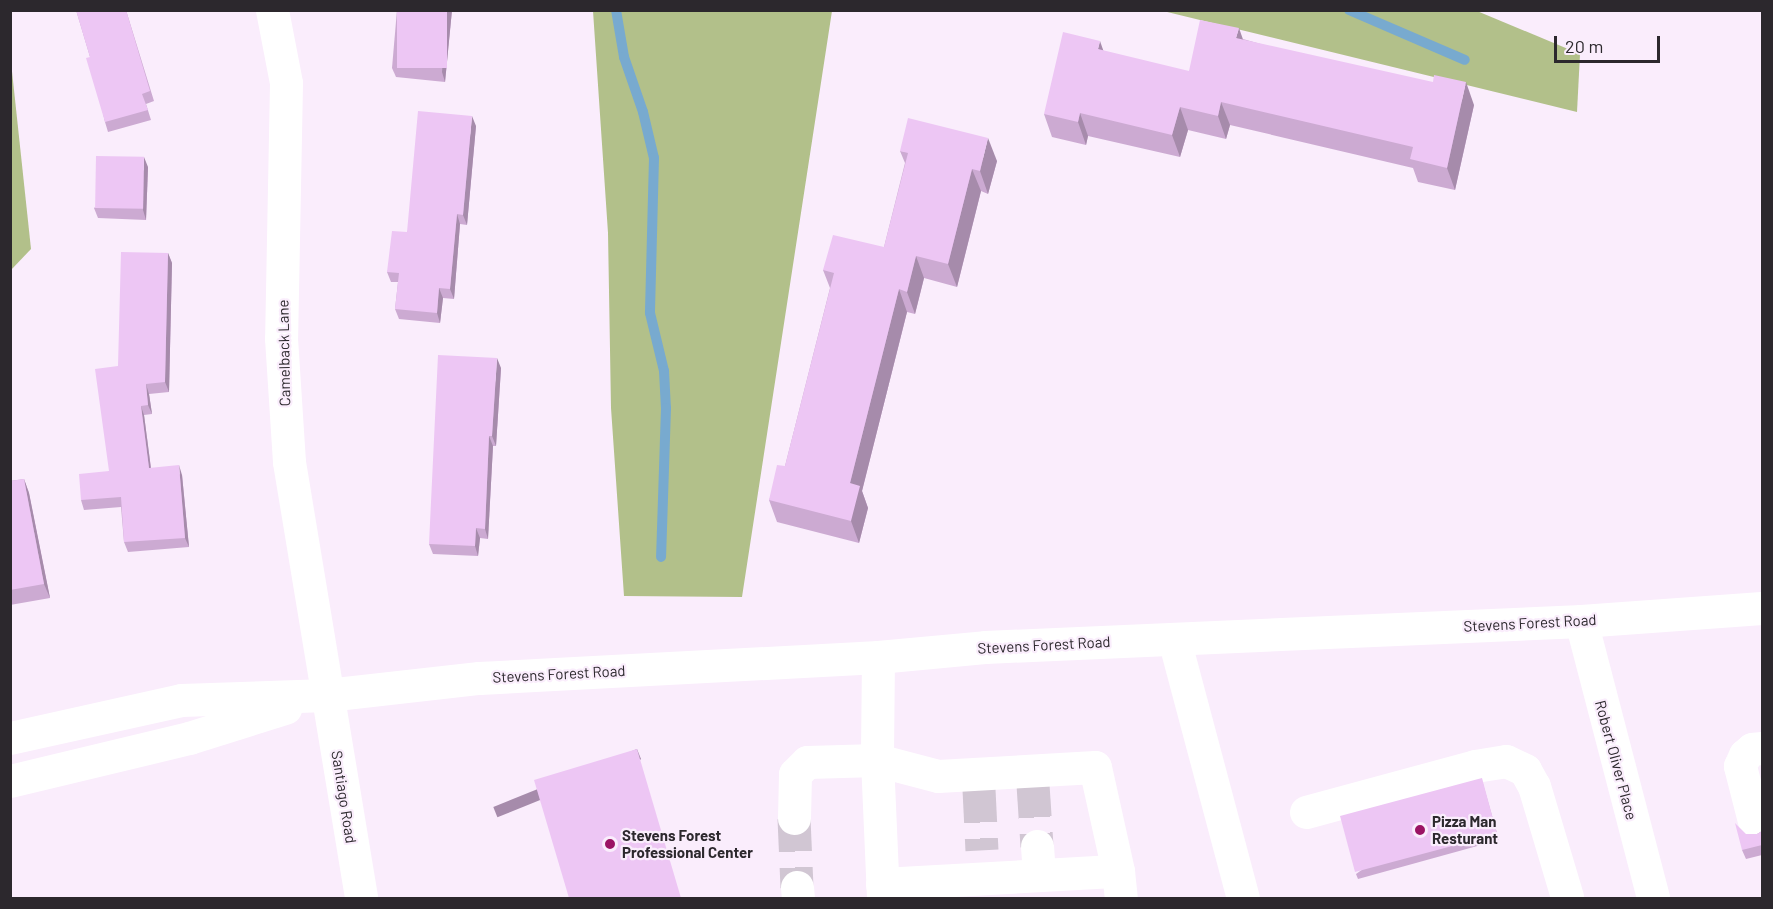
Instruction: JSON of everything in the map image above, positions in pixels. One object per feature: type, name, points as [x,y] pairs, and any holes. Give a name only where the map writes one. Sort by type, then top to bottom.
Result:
[{"type":"street","name":"Camelback Lane","points":[[272,10],[286,83],[281,338],[289,462],[327,695]]},
{"type":"street","name":"Stevens Forest Road","points":[[10,738],[181,700],[327,695],[479,678],[878,657],[985,647],[1581,621],[1762,608]]},
{"type":"street","name":"Robert Oliver Place","points":[[1581,621],[1653,898]]},
{"type":"street","points":[[1174,639],[1243,898]]},
{"type":"street","points":[[794,818],[795,774],[807,762],[877,760],[938,776],[979,782],[1033,778],[1095,767],[1119,885],[1038,861],[983,864],[883,891],[877,760],[878,657]]},
{"type":"street","name":"Stevens Forest Road","points":[[10,781],[189,738],[327,695]]},
{"type":"street","name":"Santiago Road","points":[[327,695],[361,898]]},
{"type":"street","points":[[1755,825],[1740,766],[1745,755],[1752,749],[1762,748]]},
{"type":"street","points":[[1306,812],[1475,766],[1506,761],[1525,770],[1534,786],[1567,897]]},
{"type":"green space","points":[[593,11],[832,11],[742,597],[624,596],[611,408],[608,233]]},
{"type":"green space","points":[[1163,11],[1477,11],[1580,54],[1577,112]]},
{"type":"green space","points":[[11,62],[31,249],[10,270]]},
{"type":"building","points":[[76,10],[126,10],[150,91],[142,94],[148,110],[105,122],[86,58],[90,57]]},
{"type":"building","points":[[397,10],[447,10],[447,68],[397,68]]},
{"type":"building","points":[[1200,20],[1239,28],[1236,38],[1433,82],[1434,75],[1466,82],[1447,168],[1410,159],[1413,147],[1221,102],[1218,116],[1180,107],[1172,135],[1080,113],[1078,122],[1044,114],[1063,32],[1100,41],[1098,49],[1189,71]]},
{"type":"building","points":[[418,111],[472,116],[463,215],[457,214],[450,289],[439,288],[437,313],[395,309],[399,273],[387,272],[392,231],[407,232]]},
{"type":"building","points":[[908,118],[988,138],[980,171],[972,169],[948,264],[916,256],[907,292],[899,289],[850,483],[860,486],[851,521],[769,500],[777,465],[785,466],[834,273],[823,270],[833,235],[884,247],[908,153],[900,151]]},
{"type":"building","points":[[96,156],[144,157],[143,209],[95,208]]},
{"type":"building","points":[[121,252],[168,253],[165,382],[146,384],[148,405],[141,406],[149,468],[179,465],[185,538],[124,542],[121,497],[81,500],[79,474],[109,471],[95,369],[118,366]]},
{"type":"building","points":[[438,355],[497,358],[492,436],[489,436],[485,529],[476,528],[475,546],[429,544]]},
{"type":"building","points":[[24,479],[44,584],[10,590],[10,481]]},
{"type":"building","name":"Stevens Forest Professional Center","points":[[637,749],[681,898],[569,898],[534,780]]},
{"type":"building","name":"Pizza Man Resturant","points":[[1482,778],[1497,834],[1355,872],[1340,816]]},
{"type":"building","points":[[1735,823],[1746,834],[1757,834],[1762,831],[1762,845],[1742,850]]},
{"type":"waterway","points":[[616,10],[624,57],[643,112],[654,158],[650,313],[664,371],[666,408],[661,557]]},
{"type":"waterway","points":[[1349,10],[1465,60]]},
{"type":"tunnel","points":[[1033,784],[1037,846]]},
{"type":"tunnel","points":[[979,789],[982,850]]},
{"type":"tunnel","points":[[794,818],[797,887]]},
{"type":"place","name":"Pizza Man Resturant","points":[[1420,830]]},
{"type":"place","name":"Stevens Forest Professional Center","points":[[610,844]]}]
